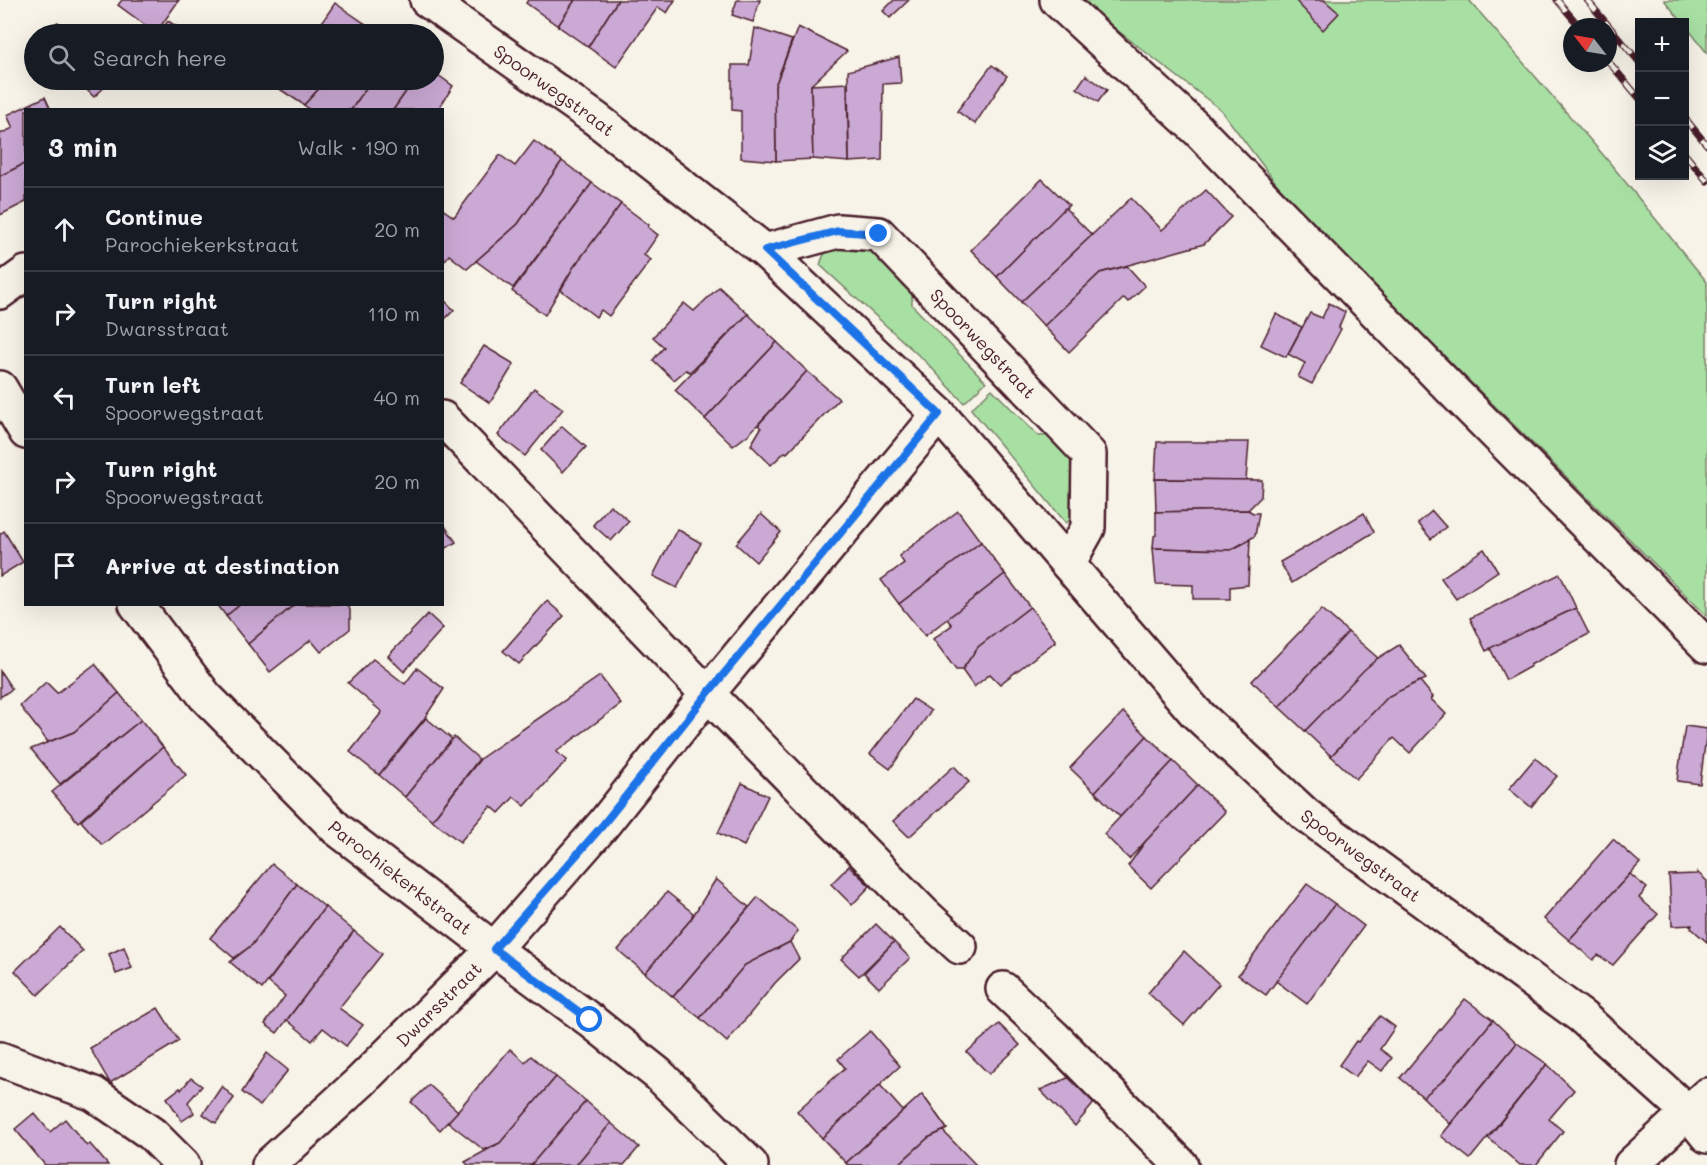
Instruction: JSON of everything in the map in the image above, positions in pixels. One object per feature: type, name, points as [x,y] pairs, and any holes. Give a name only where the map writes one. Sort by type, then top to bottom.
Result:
[{"type":"street","name":"Spoorwegstraat","points":[[427,0],[596,119],[765,250],[939,414],[1195,712],[1306,815],[1582,1017],[1701,1114]]},
{"type":"street","points":[[1057,0],[1198,129],[1450,388],[1707,646]]},
{"type":"street","name":"Spoorwegstraat","points":[[765,250],[838,231],[879,234],[1089,454],[1088,528],[1068,564]]},
{"type":"street","points":[[0,292],[24,274]]},
{"type":"street","points":[[0,388],[24,429]]},
{"type":"street","name":"Dwarsstraat","points":[[272,1164],[360,1082],[494,949],[602,826],[708,693],[939,414]]},
{"type":"street","points":[[444,420],[925,915],[960,947]]},
{"type":"street","name":"Parochiekerkstraat","points":[[138,606],[206,696],[337,829],[658,1074],[751,1165]]},
{"type":"street","points":[[1003,988],[1181,1165]]},
{"type":"street","points":[[0,1059],[94,1094],[152,1134],[183,1165]]},
{"type":"street","points":[[1631,1165],[1701,1114]]},
{"type":"green space","points":[[1078,0],[1469,0],[1605,157],[1707,282],[1707,616],[1433,345],[1282,191],[1221,110]]},
{"type":"green space","points":[[1664,0],[1707,0],[1707,53],[1689,30],[1689,18],[1679,18]]},
{"type":"green space","points":[[864,242],[912,286],[912,305],[986,382],[964,403],[928,364],[820,265],[826,251],[836,244]]},
{"type":"green space","points":[[992,389],[1038,436],[1058,435],[1073,457],[1073,518],[1066,523],[971,409]]},
{"type":"building","points":[[122,0],[179,0],[162,24],[144,24],[118,5]]},
{"type":"building","points":[[528,0],[575,0],[558,26],[526,3]]},
{"type":"building","points":[[575,0],[618,0],[588,47],[558,26]]},
{"type":"building","points":[[618,0],[675,0],[667,13],[658,7],[616,67],[588,47]]},
{"type":"building","points":[[737,0],[760,0],[753,22],[732,15]]},
{"type":"building","points":[[894,0],[909,0],[890,18],[883,11]]},
{"type":"building","points":[[1295,0],[1324,0],[1339,13],[1323,30]]},
{"type":"building","points":[[335,3],[364,23],[363,24],[321,24]]},
{"type":"building","points":[[798,27],[847,51],[811,85],[813,159],[776,161],[775,86]]},
{"type":"building","points":[[755,28],[792,40],[775,86],[776,161],[741,158],[741,111],[732,110],[732,65],[749,65]]},
{"type":"building","points":[[899,57],[901,83],[883,84],[882,160],[849,162],[848,71]]},
{"type":"building","points":[[992,65],[1007,76],[975,124],[957,111]]},
{"type":"building","points":[[1086,75],[1107,90],[1098,102],[1077,88]]},
{"type":"building","points":[[444,79],[453,86],[439,108],[394,108],[407,90],[444,90]]},
{"type":"building","points":[[847,83],[849,162],[813,159],[811,85]]},
{"type":"building","points":[[87,90],[101,90],[94,97]]},
{"type":"building","points":[[281,90],[318,90],[304,105]]},
{"type":"building","points":[[318,90],[365,90],[352,108],[308,108],[304,105]]},
{"type":"building","points":[[365,90],[407,90],[394,108],[352,108]]},
{"type":"building","points":[[45,97],[50,108],[24,108],[24,164],[0,176],[0,134],[13,128],[7,115]]},
{"type":"building","points":[[534,141],[562,161],[518,224],[467,269],[449,255],[444,261],[444,210],[454,217],[500,155],[515,166]]},
{"type":"building","points":[[562,161],[592,183],[513,288],[476,261],[518,224]]},
{"type":"building","points":[[24,164],[24,203],[0,215],[0,176]]},
{"type":"building","points":[[1042,179],[1069,205],[997,277],[971,250]]},
{"type":"building","points":[[592,183],[621,204],[573,268],[545,315],[512,291]]},
{"type":"building","points":[[1206,190],[1231,217],[1204,244],[1100,273],[1044,326],[1021,302],[1131,198],[1162,230]]},
{"type":"building","points":[[621,204],[649,225],[648,227],[658,235],[644,255],[651,260],[609,316],[601,310],[596,317],[561,290],[573,268]]},
{"type":"building","points":[[1065,208],[1092,235],[1021,302],[997,277]]},
{"type":"building","points":[[1127,266],[1145,286],[1128,302],[1124,298],[1069,352],[1044,326],[1100,273]]},
{"type":"building","points":[[719,287],[748,314],[690,372],[686,370],[674,380],[653,360],[664,347],[653,337],[684,303],[694,311]]},
{"type":"building","points":[[444,300],[454,310],[444,320]]},
{"type":"building","points":[[1329,303],[1345,312],[1339,327],[1341,329],[1312,384],[1298,377],[1305,363],[1288,354],[1310,313],[1322,318]]},
{"type":"building","points":[[748,314],[777,342],[705,419],[675,390]]},
{"type":"building","points":[[1276,314],[1302,327],[1286,357],[1261,345]]},
{"type":"building","points":[[777,342],[807,371],[749,434],[733,446],[705,419]]},
{"type":"building","points":[[484,346],[514,364],[490,403],[460,383]]},
{"type":"building","points":[[807,371],[839,399],[787,453],[785,452],[771,465],[751,445],[761,428],[758,425]]},
{"type":"building","points":[[534,388],[563,409],[525,456],[498,435]]},
{"type":"building","points":[[562,426],[586,447],[563,472],[541,450]]},
{"type":"building","points":[[1157,442],[1249,442],[1246,480],[1155,479]]},
{"type":"building","points":[[1155,479],[1262,480],[1261,497],[1248,510],[1156,512]]},
{"type":"building","points":[[610,505],[629,521],[611,541],[593,525]]},
{"type":"building","points":[[1248,510],[1259,513],[1255,536],[1231,550],[1153,548],[1156,535],[1156,512]]},
{"type":"building","points":[[958,511],[981,542],[899,604],[881,580],[904,563],[899,556]]},
{"type":"building","points":[[1432,511],[1446,527],[1431,539],[1418,523]]},
{"type":"building","points":[[1364,513],[1374,532],[1292,583],[1280,562]]},
{"type":"building","points":[[761,514],[781,532],[756,562],[736,544]]},
{"type":"building","points":[[444,525],[456,542],[444,550]]},
{"type":"building","points":[[677,529],[701,543],[677,588],[653,576]]},
{"type":"building","points":[[4,531],[23,562],[0,576],[0,534]]},
{"type":"building","points":[[1250,540],[1248,585],[1230,587],[1230,599],[1193,599],[1193,585],[1156,584],[1153,548],[1231,550]]},
{"type":"building","points":[[981,542],[1005,574],[925,636],[899,604]]},
{"type":"building","points":[[1484,549],[1498,571],[1456,599],[1441,578]]},
{"type":"building","points":[[1005,574],[1030,607],[978,647],[962,670],[956,670],[933,639],[952,625],[947,619]]},
{"type":"building","points":[[1560,574],[1576,608],[1486,651],[1470,618]]},
{"type":"building","points":[[547,601],[564,616],[519,664],[503,651]]},
{"type":"building","points":[[218,606],[238,606],[226,616]]},
{"type":"building","points":[[238,606],[293,606],[248,644],[226,616]]},
{"type":"building","points":[[293,606],[347,606],[350,610],[350,629],[321,652],[311,640],[270,672],[248,644]]},
{"type":"building","points":[[1030,607],[1056,641],[1000,684],[990,674],[974,687],[962,670],[978,647]]},
{"type":"building","points":[[1576,608],[1589,634],[1506,680],[1490,648]]},
{"type":"building","points":[[1322,609],[1348,632],[1279,707],[1252,681]]},
{"type":"building","points":[[428,614],[443,628],[404,672],[388,656]]},
{"type":"building","points":[[1348,632],[1378,658],[1305,731],[1279,707]]},
{"type":"building","points":[[1399,645],[1426,679],[1389,696],[1331,756],[1305,731],[1364,670]]},
{"type":"building","points":[[373,659],[405,684],[417,668],[444,689],[424,719],[379,775],[350,752],[382,712],[348,683]]},
{"type":"building","points":[[95,664],[119,693],[74,732],[48,742],[20,706],[46,682],[57,693]]},
{"type":"building","points":[[0,671],[12,689],[0,697]]},
{"type":"building","points":[[600,676],[621,704],[556,752],[567,760],[525,806],[514,797],[499,813],[491,806],[460,842],[432,820],[481,758]]},
{"type":"building","points":[[1420,681],[1433,697],[1431,699],[1446,714],[1410,753],[1394,738],[1356,779],[1331,756],[1389,696]]},
{"type":"building","points":[[119,693],[141,720],[60,784],[31,749],[74,732]]},
{"type":"building","points":[[913,699],[931,711],[890,769],[870,754]]},
{"type":"building","points":[[1123,712],[1147,736],[1095,792],[1070,768]]},
{"type":"building","points":[[426,718],[452,739],[405,797],[379,775]]},
{"type":"building","points":[[141,720],[163,747],[78,822],[52,792]]},
{"type":"building","points":[[1685,726],[1707,729],[1700,784],[1677,781]]},
{"type":"building","points":[[1147,736],[1173,761],[1120,817],[1095,792]]},
{"type":"building","points":[[454,737],[479,759],[432,820],[405,797]]},
{"type":"building","points":[[163,747],[186,775],[102,845],[81,821]]},
{"type":"building","points":[[1535,758],[1557,776],[1531,807],[1509,789]]},
{"type":"building","points":[[1173,761],[1198,785],[1129,859],[1104,834]]},
{"type":"building","points":[[954,766],[969,782],[909,837],[893,821]]},
{"type":"building","points":[[742,783],[768,796],[744,846],[718,833]]},
{"type":"building","points":[[1198,785],[1225,812],[1151,888],[1128,866],[1145,842]]},
{"type":"building","points":[[1613,839],[1640,863],[1569,940],[1544,919]]},
{"type":"building","points":[[272,864],[297,884],[252,945],[234,958],[210,938]]},
{"type":"building","points":[[849,866],[870,886],[852,905],[831,884]]},
{"type":"building","points":[[1697,872],[1707,881],[1707,942],[1691,928],[1692,925],[1672,926],[1669,875],[1697,874]]},
{"type":"building","points":[[1630,874],[1647,888],[1639,898],[1658,914],[1613,965],[1598,955],[1593,960],[1569,940]]},
{"type":"building","points":[[716,879],[749,907],[673,997],[645,973],[691,919]]},
{"type":"building","points":[[297,884],[325,907],[262,989],[230,962],[252,945]]},
{"type":"building","points":[[1307,884],[1335,904],[1266,995],[1238,975]]},
{"type":"building","points":[[667,892],[693,913],[691,919],[645,973],[618,950]]},
{"type":"building","points":[[758,897],[798,931],[790,942],[745,965],[700,1018],[673,997]]},
{"type":"building","points":[[1335,904],[1364,926],[1307,1004],[1276,981]]},
{"type":"building","points":[[325,907],[354,931],[277,1033],[265,1024],[285,996],[268,982]]},
{"type":"building","points":[[876,924],[894,942],[859,976],[841,959]]},
{"type":"building","points":[[60,927],[83,951],[38,995],[15,971]]},
{"type":"building","points":[[354,931],[382,954],[339,1008],[363,1025],[346,1046],[323,1028],[312,1041],[287,1020]]},
{"type":"building","points":[[790,942],[799,959],[775,983],[727,1042],[700,1018],[745,965]]},
{"type":"building","points":[[894,942],[910,958],[879,988],[864,973]]},
{"type":"building","points":[[124,947],[132,968],[116,974],[109,954]]},
{"type":"building","points":[[1184,951],[1219,984],[1184,1025],[1148,993]]},
{"type":"building","points":[[1465,999],[1493,1020],[1444,1080],[1423,1097],[1400,1078]]},
{"type":"building","points":[[158,1008],[179,1041],[110,1083],[90,1048]]},
{"type":"building","points":[[1380,1016],[1395,1027],[1380,1049],[1392,1058],[1382,1071],[1368,1061],[1355,1077],[1339,1065],[1356,1041],[1358,1042]]},
{"type":"building","points":[[1493,1020],[1517,1043],[1450,1124],[1423,1097],[1444,1080]]},
{"type":"building","points":[[999,1024],[1020,1045],[989,1074],[967,1052]]},
{"type":"building","points":[[870,1031],[900,1066],[822,1138],[797,1111],[845,1068],[838,1059]]},
{"type":"building","points":[[1517,1043],[1547,1064],[1470,1159],[1441,1136]]},
{"type":"building","points":[[510,1049],[525,1062],[531,1056],[556,1077],[500,1143],[484,1150],[448,1122]]},
{"type":"building","points":[[267,1053],[288,1070],[260,1106],[242,1092]]},
{"type":"building","points":[[1547,1064],[1574,1090],[1549,1119],[1563,1131],[1536,1165],[1520,1165],[1488,1138]]},
{"type":"building","points":[[556,1077],[586,1101],[531,1165],[468,1165],[465,1162],[500,1143]]},
{"type":"building","points":[[1070,1077],[1095,1102],[1075,1126],[1040,1090]]},
{"type":"building","points":[[191,1078],[202,1086],[188,1102],[194,1113],[182,1121],[167,1098],[180,1088],[181,1090]]},
{"type":"building","points":[[429,1085],[458,1111],[440,1130],[411,1102]]},
{"type":"building","points":[[880,1085],[903,1111],[846,1163],[822,1138]]},
{"type":"building","points":[[222,1086],[234,1098],[216,1123],[203,1114]]},
{"type":"building","points":[[922,1094],[947,1129],[928,1138],[898,1165],[848,1165],[846,1163]]},
{"type":"building","points":[[922,1094],[947,1129],[928,1138],[898,1165],[848,1165],[846,1163]]},
{"type":"building","points":[[586,1101],[611,1123],[576,1165],[531,1165]]},
{"type":"building","points":[[34,1113],[50,1132],[65,1119],[87,1146],[90,1144],[108,1165],[45,1165],[15,1129]]},
{"type":"building","points":[[611,1123],[639,1147],[624,1165],[576,1165]]},
{"type":"building","points":[[943,1131],[976,1165],[898,1165],[928,1138]]},
{"type":"railway","points":[[1557,0],[1572,18]]},
{"type":"railway","points":[[1587,0],[1635,57]]},
{"type":"railway","points":[[1617,72],[1635,93]]},
{"type":"railway","points":[[1689,123],[1707,145]]},
{"type":"railway","points":[[1689,159],[1707,181]]},
{"type":"route","points":[[590,1020],[494,949],[602,826],[708,693],[939,414],[765,250],[838,231],[879,234]]}]
